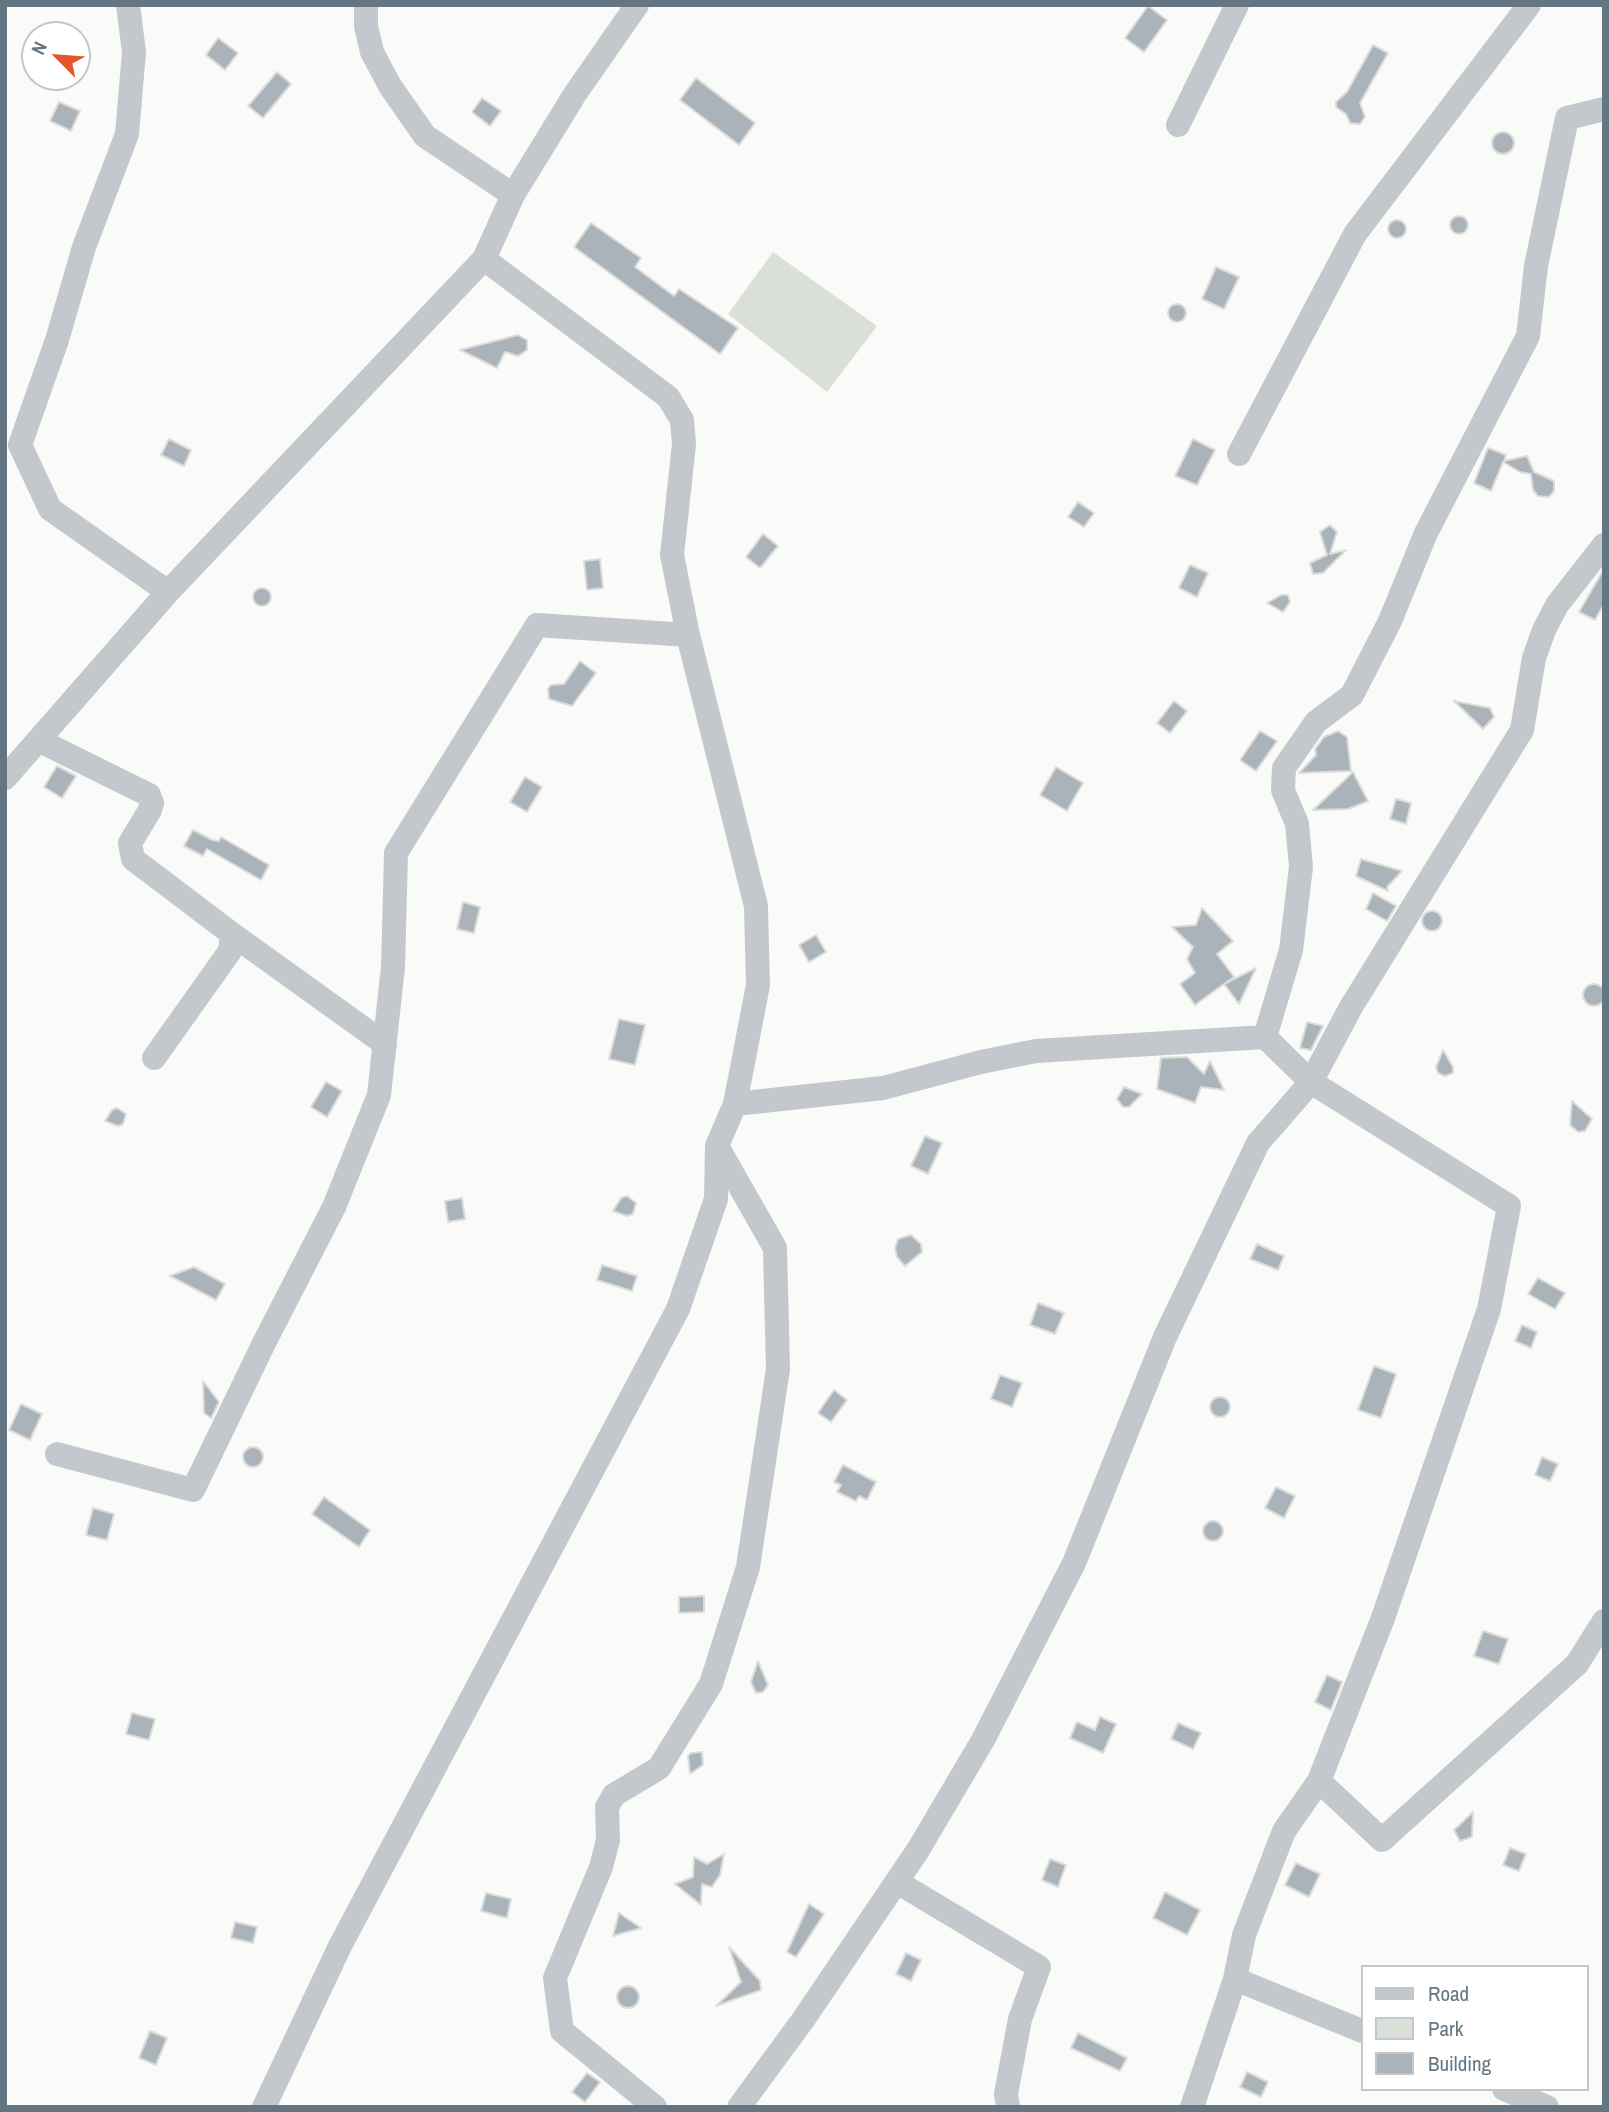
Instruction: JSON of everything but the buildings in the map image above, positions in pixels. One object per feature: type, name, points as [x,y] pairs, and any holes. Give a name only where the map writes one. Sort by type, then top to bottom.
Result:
[{"type":"street","points":[[128,5],[134,52],[127,134],[84,247],[57,340],[20,445],[50,509],[168,592]]},
{"type":"street","points":[[366,5],[366,26],[372,52],[390,86],[425,135],[513,194]]},
{"type":"street","points":[[5,778],[168,592],[484,259],[513,194],[575,94],[637,5]]},
{"type":"street","points":[[1178,125],[1237,5]]},
{"type":"street","points":[[1239,454],[1355,234],[1529,5]]},
{"type":"street","points":[[1265,1037],[1291,950],[1301,867],[1297,824],[1283,790],[1284,768],[1316,722],[1352,695],[1390,621],[1426,533],[1528,336],[1536,266],[1567,118],[1604,109]]},
{"type":"street","points":[[264,2107],[340,1946],[678,1309],[716,1199],[717,1146],[735,1104],[758,985],[756,906],[688,635],[672,555],[684,444],[682,420],[668,397],[484,259]]},
{"type":"street","points":[[739,2107],[803,2021],[897,1882],[983,1740],[1074,1563],[1165,1337],[1258,1143],[1311,1082],[1351,1007],[1522,730],[1534,658],[1544,630],[1557,605],[1604,544]]},
{"type":"street","points":[[57,1454],[193,1490],[334,1207],[379,1095],[393,967],[396,853],[537,625],[688,635]]},
{"type":"street","points":[[38,740],[149,795],[152,803],[150,810],[130,843],[133,859],[385,1044]]},
{"type":"street","points":[[153,1058],[230,951],[232,934]]},
{"type":"street","points":[[735,1104],[883,1088],[981,1062],[1036,1051],[1265,1037],[1311,1082],[1509,1206],[1489,1309],[1383,1618],[1319,1781],[1284,1831],[1244,1935],[1235,1979],[1192,2107]]},
{"type":"street","points":[[655,2107],[562,2031],[555,1978],[601,1867],[608,1840],[607,1807],[614,1795],[659,1768],[711,1684],[748,1567],[778,1369],[775,1248],[717,1146]]},
{"type":"street","points":[[1319,1781],[1382,1840],[1577,1664],[1604,1621]]},
{"type":"street","points":[[897,1882],[1039,1967],[1020,2019],[1006,2094],[1008,2107]]},
{"type":"street","points":[[1235,1979],[1360,2030]]},
{"type":"street","points":[[1509,2091],[1547,2107]]},
{"type":"green space","points":[[773,252],[877,326],[827,392],[728,314]]}]
